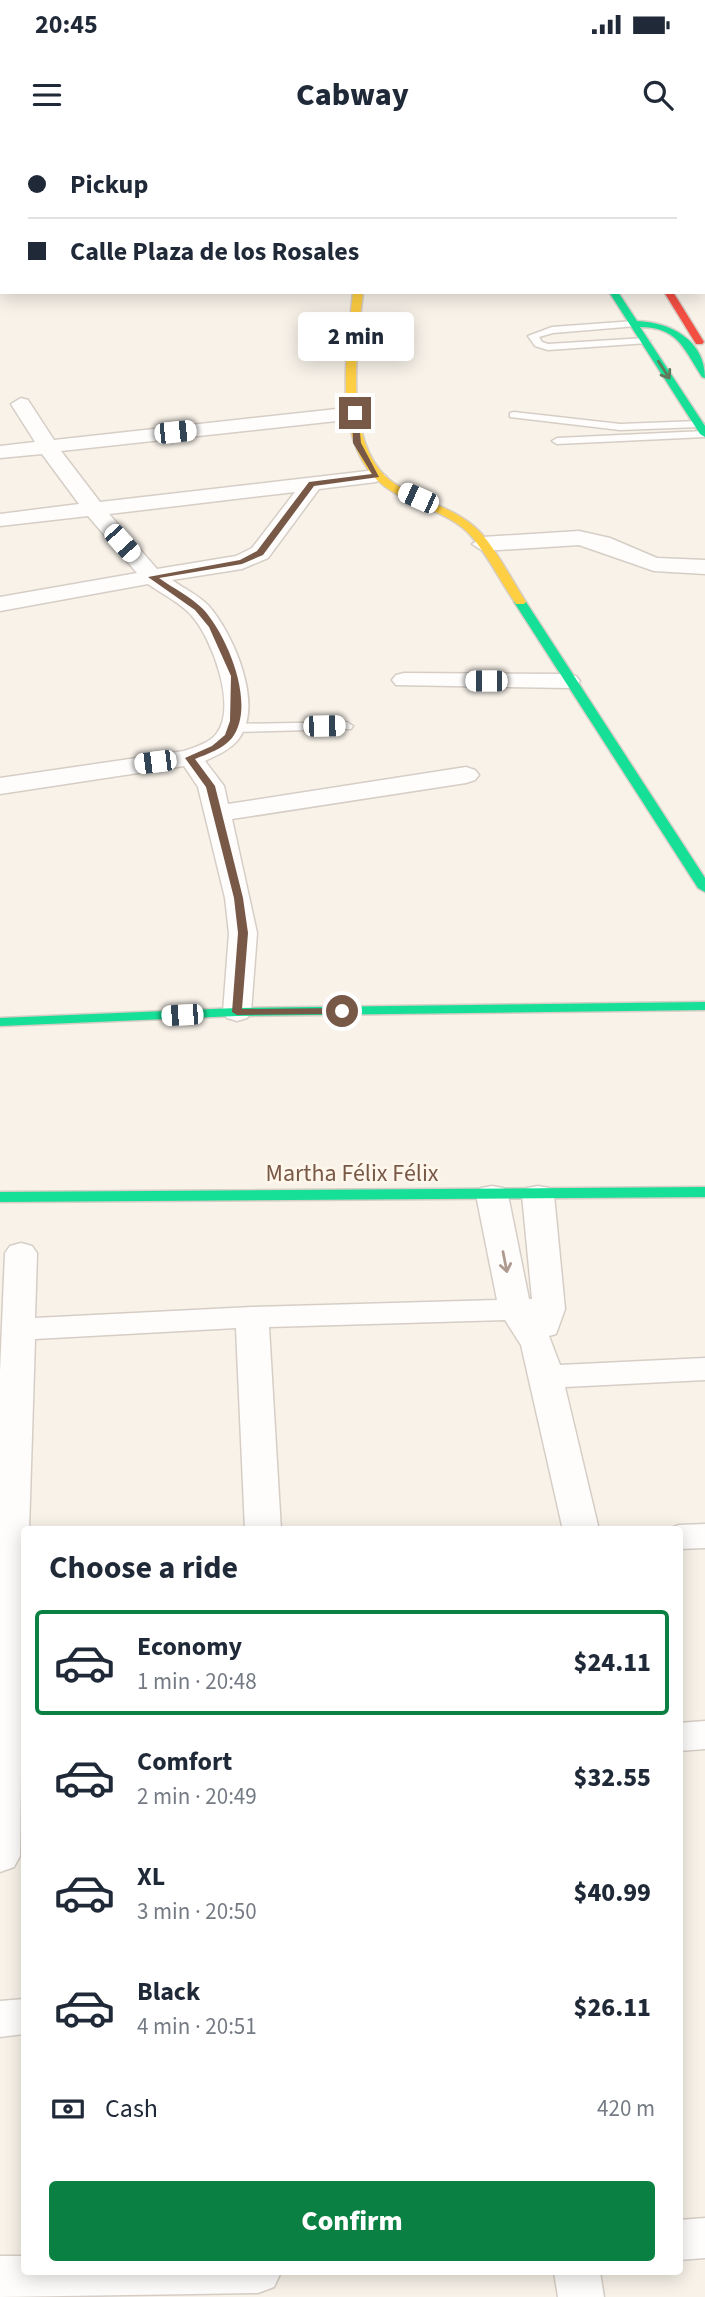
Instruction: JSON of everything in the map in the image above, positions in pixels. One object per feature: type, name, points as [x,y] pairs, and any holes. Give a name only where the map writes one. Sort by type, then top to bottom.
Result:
[{"type":"street","points":[[358,294],[355,413],[357,443],[376,476],[467,524],[483,544],[568,681],[705,888]]},
{"type":"street","points":[[614,294],[702,429]]},
{"type":"street","points":[[669,294],[705,353]]},
{"type":"street","points":[[634,324],[652,322],[670,326],[679,332],[705,375]]},
{"type":"street","points":[[0,786],[190,758],[224,742],[233,728],[235,676],[213,626],[198,608],[152,577],[93,510],[46,446],[21,404]]},
{"type":"street","points":[[0,452],[355,413]]},
{"type":"street","points":[[0,520],[376,476]]},
{"type":"street","points":[[0,604],[242,562],[260,553],[312,484]]},
{"type":"street","points":[[483,544],[579,538],[602,543],[654,564],[705,567]]},
{"type":"street","points":[[404,681],[568,681]]},
{"type":"street","points":[[190,758],[208,779],[239,898],[243,933],[237,1012]]},
{"type":"street","points":[[218,813],[466,775]]},
{"type":"street","points":[[0,1022],[237,1012],[705,1006]]},
{"type":"street","name":"Martha Félix Félix","points":[[0,1196],[705,1192]]},
{"type":"street","points":[[492,1195],[515,1310],[542,1361],[579,1526]]},
{"type":"street","points":[[538,1195],[549,1309],[542,1361]]},
{"type":"street","points":[[0,1856],[14,1775],[21,1253]]},
{"type":"street","points":[[19,1329],[252,1317],[549,1309]]},
{"type":"street","points":[[252,1317],[263,1526]]},
{"type":"street","points":[[542,1361],[705,1368]]},
{"type":"street","points":[[683,1537],[705,1536]]},
{"type":"street","points":[[683,1737],[705,1735]]},
{"type":"street","points":[[0,2019],[21,2017]]},
{"type":"street","points":[[683,2240],[705,2238]]},
{"type":"street","points":[[577,2275],[581,2297]]},
{"type":"street","points":[[0,2277],[245,2280]]},
{"type":"lane","points":[[634,324],[552,330],[533,336],[538,344],[548,347],[645,341]]},
{"type":"lane","points":[[514,415],[620,427],[702,429]]},
{"type":"lane","points":[[557,441],[702,429]]},
{"type":"lane","points":[[233,728],[347,726]]},
{"type":"traffic: fast","points":[[614,294],[705,434]]},
{"type":"traffic: fast","points":[[634,324],[649,324],[671,330],[686,343],[705,375]]},
{"type":"traffic: fast","points":[[520,602],[705,888]]},
{"type":"traffic: fast","points":[[0,1022],[237,1012],[705,1006]]},
{"type":"traffic: fast","points":[[0,1197],[705,1192]]},
{"type":"traffic: slow","points":[[358,294],[353,340],[352,395],[361,447],[372,468],[388,484],[455,518],[476,534],[520,602]]},
{"type":"traffic: jam","points":[[669,294],[699,342]]},
{"type":"route","points":[[342,1011],[237,1012],[243,957],[239,898],[211,786],[190,758],[224,742],[229,736],[234,721],[235,676],[230,659],[213,626],[198,608],[152,577],[242,562],[260,553],[312,484],[376,476],[363,458],[357,443],[355,413]]}]
